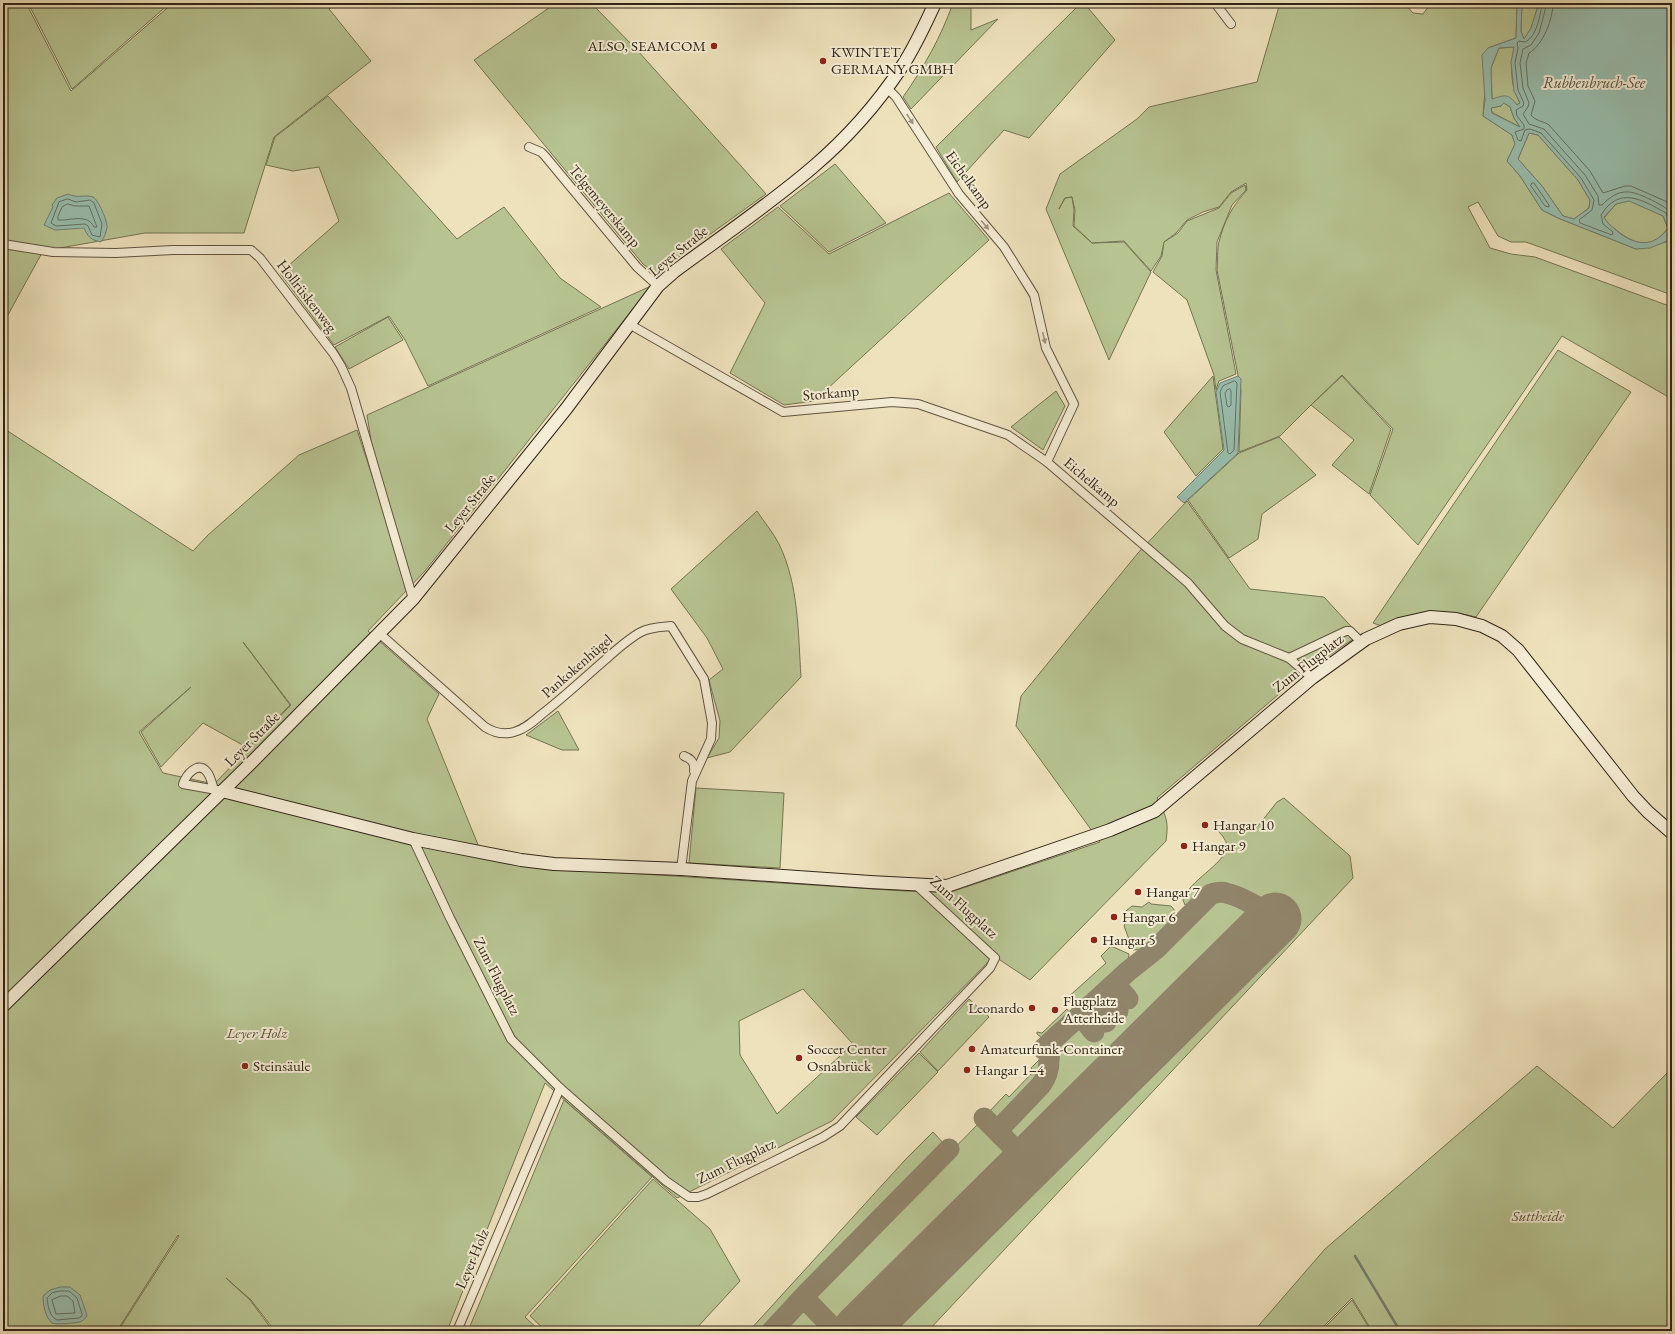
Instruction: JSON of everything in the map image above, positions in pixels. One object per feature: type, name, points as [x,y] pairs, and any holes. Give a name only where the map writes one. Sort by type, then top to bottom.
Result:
[{"type":"street","name":"Leyer Straße","points":[[3,1006],[218,791],[249,765],[413,598],[566,409],[658,286],[675,271],[814,166],[855,126],[887,88],[902,67],[919,38],[935,3]]},
{"type":"street","points":[[1215,3],[1231,24]]},
{"type":"street","name":"Eichelkamp","points":[[887,88],[896,97],[959,194],[1004,247],[1034,295],[1046,348],[1074,404],[1047,462],[1188,583],[1225,626],[1242,639],[1289,658],[1312,678]]},
{"type":"street","name":"Telgemeyerskamp","points":[[529,147],[541,152],[545,156],[637,267],[658,286]]},
{"type":"street","name":"Hollrüskenweg","points":[[3,244],[53,252],[116,253],[173,250],[251,250],[260,258],[313,326],[341,366],[351,388],[413,598]]},
{"type":"street","name":"Storkamp","points":[[629,324],[783,412],[892,402],[918,404],[1008,435],[1047,462]]},
{"type":"street","name":"Zum Flugplatz","points":[[218,791],[414,839],[521,860],[947,886],[1110,830],[1155,811],[1312,678],[1366,639],[1399,624],[1430,617],[1456,619],[1482,626],[1502,636],[1518,650],[1633,796],[1648,812],[1672,833]]},
{"type":"street","name":"Pankokenhügel","points":[[379,633],[485,727],[505,734],[513,733],[522,729],[533,721],[554,705],[623,644],[641,632],[654,627],[671,626],[704,679],[712,723],[711,739],[706,753],[694,773],[681,869]]},
{"type":"street","points":[[1289,658],[1346,631],[1350,631],[1362,643]]},
{"type":"street","points":[[684,756],[691,759],[695,765],[694,773]]},
{"type":"street","name":"Zum Flugplatz","points":[[414,839],[450,918],[511,1039],[560,1088],[666,1181],[689,1197],[698,1197],[707,1194],[824,1137],[840,1126],[990,968],[995,958],[915,884]]},
{"type":"street","name":"Leyer Holz","points":[[457,1331],[560,1088]]},
{"type":"green space","points":[[3,3],[26,3],[71,91],[173,3],[337,3],[329,9],[371,61],[274,137],[244,233],[145,233],[43,251],[3,324]]},
{"type":"green space","points":[[28,3],[170,3],[72,89]]},
{"type":"green space","points":[[556,3],[591,3],[638,51],[766,194],[677,258],[658,276],[643,264],[474,60]]},
{"type":"green space","points":[[953,3],[971,3],[971,30],[998,19],[911,109],[903,97],[931,52]]},
{"type":"green space","points":[[1081,3],[1084,3],[1115,40],[1029,138],[1004,130],[957,182],[936,147]]},
{"type":"green space","points":[[1280,3],[1404,3],[1413,13],[1423,14],[1431,3],[1517,3],[1516,38],[1488,48],[1483,116],[1512,135],[1515,144],[1507,161],[1520,176],[1542,210],[1558,218],[1636,249],[1666,242],[1672,239],[1672,295],[1526,242],[1511,242],[1498,236],[1478,202],[1468,207],[1490,248],[1511,254],[1535,257],[1672,307],[1672,399],[1562,336],[1418,545],[1370,495],[1393,429],[1342,375],[1280,436],[1239,452],[1241,390],[1217,270],[1218,248],[1221,234],[1237,202],[1247,190],[1246,183],[1231,192],[1219,207],[1203,212],[1187,220],[1176,233],[1164,242],[1161,256],[1151,271],[1124,241],[1092,243],[1124,242],[1151,272],[1109,360],[1046,209],[1060,174],[1137,119],[1149,107],[1257,82]],"holes":[[[1072,197],[1075,210],[1074,226],[1092,243],[1073,226],[1074,210]]]},
{"type":"green space","points":[[1522,3],[1539,3],[1531,28],[1524,40],[1521,31]]},
{"type":"green space","points":[[1515,47],[1512,62],[1512,75],[1514,89],[1520,103],[1516,105],[1492,99],[1491,68],[1499,48]]},
{"type":"green space","points":[[328,96],[457,239],[504,207],[560,278],[601,307],[428,386],[405,340],[389,316],[334,345],[280,273],[339,221],[319,167],[293,171],[266,165],[275,137]]},
{"type":"green space","points":[[1504,103],[1510,107],[1514,118],[1520,127],[1493,113],[1490,108],[1501,106]]},
{"type":"green space","points":[[1529,133],[1538,135],[1578,180],[1590,200],[1589,208],[1574,219],[1563,216],[1542,186],[1518,159]]},
{"type":"green space","points":[[835,164],[886,223],[829,252],[780,206]]},
{"type":"green space","points":[[1245,185],[1246,190],[1232,205],[1217,242],[1216,270],[1236,374],[1219,381],[1216,390],[1214,375],[1187,300],[1153,272],[1162,256],[1164,242],[1178,233],[1187,221],[1219,208],[1231,193]]},
{"type":"green space","points":[[949,193],[989,240],[814,401],[784,405],[730,373],[765,303],[721,249],[778,207],[829,254]]},
{"type":"green space","points":[[1629,200],[1663,216],[1668,228],[1660,237],[1652,242],[1637,242],[1621,234],[1606,222],[1604,218],[1616,204]]},
{"type":"green space","points":[[651,286],[425,571],[368,631],[439,694],[427,719],[483,857],[534,867],[904,891],[951,892],[1100,842],[1016,726],[1021,696],[1138,553],[1187,501],[1250,589],[1324,597],[1359,635],[1306,671],[1157,798],[1167,823],[1166,841],[1030,980],[994,956],[832,1121],[677,1198],[545,1083],[447,1331],[275,1331],[251,1300],[226,1278],[250,1300],[273,1331],[118,1331],[179,1236],[178,1235],[117,1331],[3,1331],[3,428],[193,551],[208,535],[299,455],[357,430],[381,503],[367,415]],"holes":[[[243,642],[291,705],[214,784],[163,773],[139,732],[191,687],[141,732],[161,767],[203,723],[248,748],[290,705]],[[803,989],[853,1044],[777,1114],[740,1055],[739,1021]]]},
{"type":"green space","points":[[388,317],[403,340],[349,369],[335,347]]},
{"type":"green space","points":[[1558,350],[1631,392],[1476,617],[1451,612],[1428,612],[1405,617],[1381,626],[1373,623]]},
{"type":"green space","points":[[1213,376],[1223,449],[1196,476],[1164,432]]},
{"type":"green space","points":[[1342,376],[1391,429],[1369,494],[1332,465],[1354,440],[1311,405]]},
{"type":"green space","points":[[1056,391],[1065,406],[1043,450],[1011,427]]},
{"type":"green space","points":[[1279,437],[1316,475],[1262,514],[1258,539],[1229,558],[1188,500],[1239,453]]},
{"type":"green space","points":[[757,511],[774,535],[786,560],[794,592],[801,677],[730,752],[707,758],[719,738],[720,721],[709,680],[723,669],[707,638],[671,589]]},
{"type":"green space","points":[[558,711],[579,750],[562,750],[526,735]]},
{"type":"green space","points":[[696,788],[784,793],[780,868],[689,863]]},
{"type":"green space","points":[[1284,798],[1350,856],[1353,878],[928,1331],[875,1331],[1295,916],[1277,897],[1263,903],[1229,889],[1222,888],[1215,888],[1208,891],[1190,907],[1185,905],[1183,900],[1191,887],[1220,860],[1225,853],[1227,845],[1224,838],[1218,831],[1219,826],[1229,825],[1248,830],[1258,826],[1277,802]]},
{"type":"green space","points":[[1220,896],[1259,912],[1259,918],[1026,1150],[1023,1150],[1007,1133],[1008,1127],[1043,1088],[1048,1080],[1052,1070],[1055,1044],[1136,971],[1140,973],[1165,950],[1164,947],[1207,903],[1213,898]]},
{"type":"green space","points":[[1149,902],[1151,904],[1171,906],[1176,912],[1177,920],[1148,949],[1133,950],[1124,926],[1128,917],[1126,911],[1132,906],[1142,907]]},
{"type":"green space","points":[[1111,946],[1129,954],[1127,966],[1080,1008],[1076,1008],[1066,999],[1106,963],[1101,956]]},
{"type":"green space","points":[[969,999],[989,1017],[938,1071],[920,1052]]},
{"type":"green space","points":[[1067,1009],[1070,1014],[1070,1018],[1047,1038],[1043,1039],[1037,1034],[1037,1032],[1042,1033]]},
{"type":"green space","points":[[919,1053],[938,1072],[877,1135],[856,1117]]},
{"type":"green space","points":[[1042,1057],[1046,1060],[1045,1070],[1038,1083],[1006,1117],[996,1122],[987,1114],[1006,1094],[1009,1097],[1034,1071],[1031,1068]]},
{"type":"green space","name":"Suttheide","points":[[1537,1066],[1613,1128],[1672,1068],[1672,1331],[1372,1331],[1352,1298],[1319,1331],[1254,1331],[1325,1249]]},
{"type":"green space","points":[[564,1100],[652,1177],[525,1317],[540,1331],[468,1331]]},
{"type":"green space","points":[[980,1122],[1016,1157],[1016,1159],[844,1329],[840,1328],[826,1315],[819,1304],[817,1293],[820,1286]]},
{"type":"green space","points":[[933,1132],[946,1146],[800,1293],[765,1331],[749,1331],[905,1160]]},
{"type":"green space","points":[[653,1179],[710,1229],[740,1281],[694,1331],[546,1331],[530,1316]]},
{"type":"green space","points":[[1352,1300],[1371,1331],[1321,1331]]},
{"type":"green space","points":[[799,1308],[806,1312],[809,1310],[830,1331],[778,1331]]},
{"type":"water","name":"Rubbenbruch-See","points":[[1517,3],[1522,3],[1521,31],[1524,39],[1531,28],[1539,3],[1672,3],[1672,239],[1650,248],[1636,249],[1558,218],[1542,210],[1520,176],[1507,161],[1515,144],[1512,135],[1483,116],[1485,100],[1482,55],[1488,48],[1516,38]],"holes":[[[1514,47],[1511,62],[1514,91],[1520,103],[1517,105],[1511,98],[1506,96],[1492,99],[1491,68],[1499,48]],[[1504,103],[1510,107],[1514,118],[1520,127],[1492,113],[1491,108],[1501,106]],[[1529,133],[1538,135],[1578,180],[1590,200],[1589,208],[1574,219],[1563,216],[1542,186],[1518,159]],[[1629,201],[1663,216],[1668,228],[1662,235],[1650,242],[1637,242],[1623,236],[1613,228],[1604,217],[1616,204]]]},
{"type":"water","points":[[68,194],[93,197],[100,206],[107,225],[101,242],[90,238],[84,228],[55,230],[44,225],[53,207],[52,205],[57,198]]},
{"type":"water","points":[[1238,376],[1241,379],[1238,453],[1184,503],[1177,497],[1224,450],[1216,392],[1220,383]]},
{"type":"water","points":[[60,1287],[70,1287],[80,1295],[87,1315],[80,1322],[57,1324],[52,1323],[48,1317],[43,1303],[43,1296],[50,1290]]},
{"type":"waterway","points":[[1355,1256],[1400,1331]]},
{"type":"taxiway","points":[[1043,1049],[1127,972],[1156,949],[1211,894],[1222,892],[1238,897],[1271,915],[1275,919]]},
{"type":"taxiway","points":[[1115,984],[1128,999]]},
{"type":"taxiway","points":[[1103,994],[1118,1011]]},
{"type":"taxiway","points":[[1091,1005],[1106,1022]]},
{"type":"taxiway","points":[[1080,1015],[1094,1032]]},
{"type":"taxiway","points":[[1001,1135],[1001,1127],[1044,1080],[1047,1074],[1051,1042]]},
{"type":"taxiway","points":[[984,1118],[1021,1155],[1031,1156],[1041,1151]]},
{"type":"taxiway","points":[[772,1331],[810,1290],[949,1149]]},
{"type":"taxiway","points":[[1016,1175],[1023,1165],[1021,1155]]},
{"type":"taxiway","points":[[797,1304],[804,1302],[809,1303],[836,1331]]},
{"type":"runway","points":[[859,1331],[1275,919]]},
{"type":"place","name":"ALSO, SEAMCOM","points":[[714,46]]},
{"type":"place","name":"KWINTET GERMANY GMBH","points":[[823,61]]},
{"type":"place","name":"Hangar 10","points":[[1205,825]]},
{"type":"place","name":"Hangar 9","points":[[1184,846]]},
{"type":"place","name":"Hangar 7","points":[[1138,892]]},
{"type":"place","name":"Hangar 6","points":[[1114,917]]},
{"type":"place","name":"Hangar 5","points":[[1094,940]]},
{"type":"place","name":"Leonardo","points":[[1032,1008]]},
{"type":"place","name":"Flugplatz Atterheide","points":[[1055,1010]]},
{"type":"place","name":"Amateurfunk-Container","points":[[972,1049]]},
{"type":"place","name":"Soccer Center Osnabrück","points":[[799,1058]]},
{"type":"place","name":"Steinsäule","points":[[245,1066]]},
{"type":"place","name":"Hangar 1–4","points":[[967,1070]]}]
